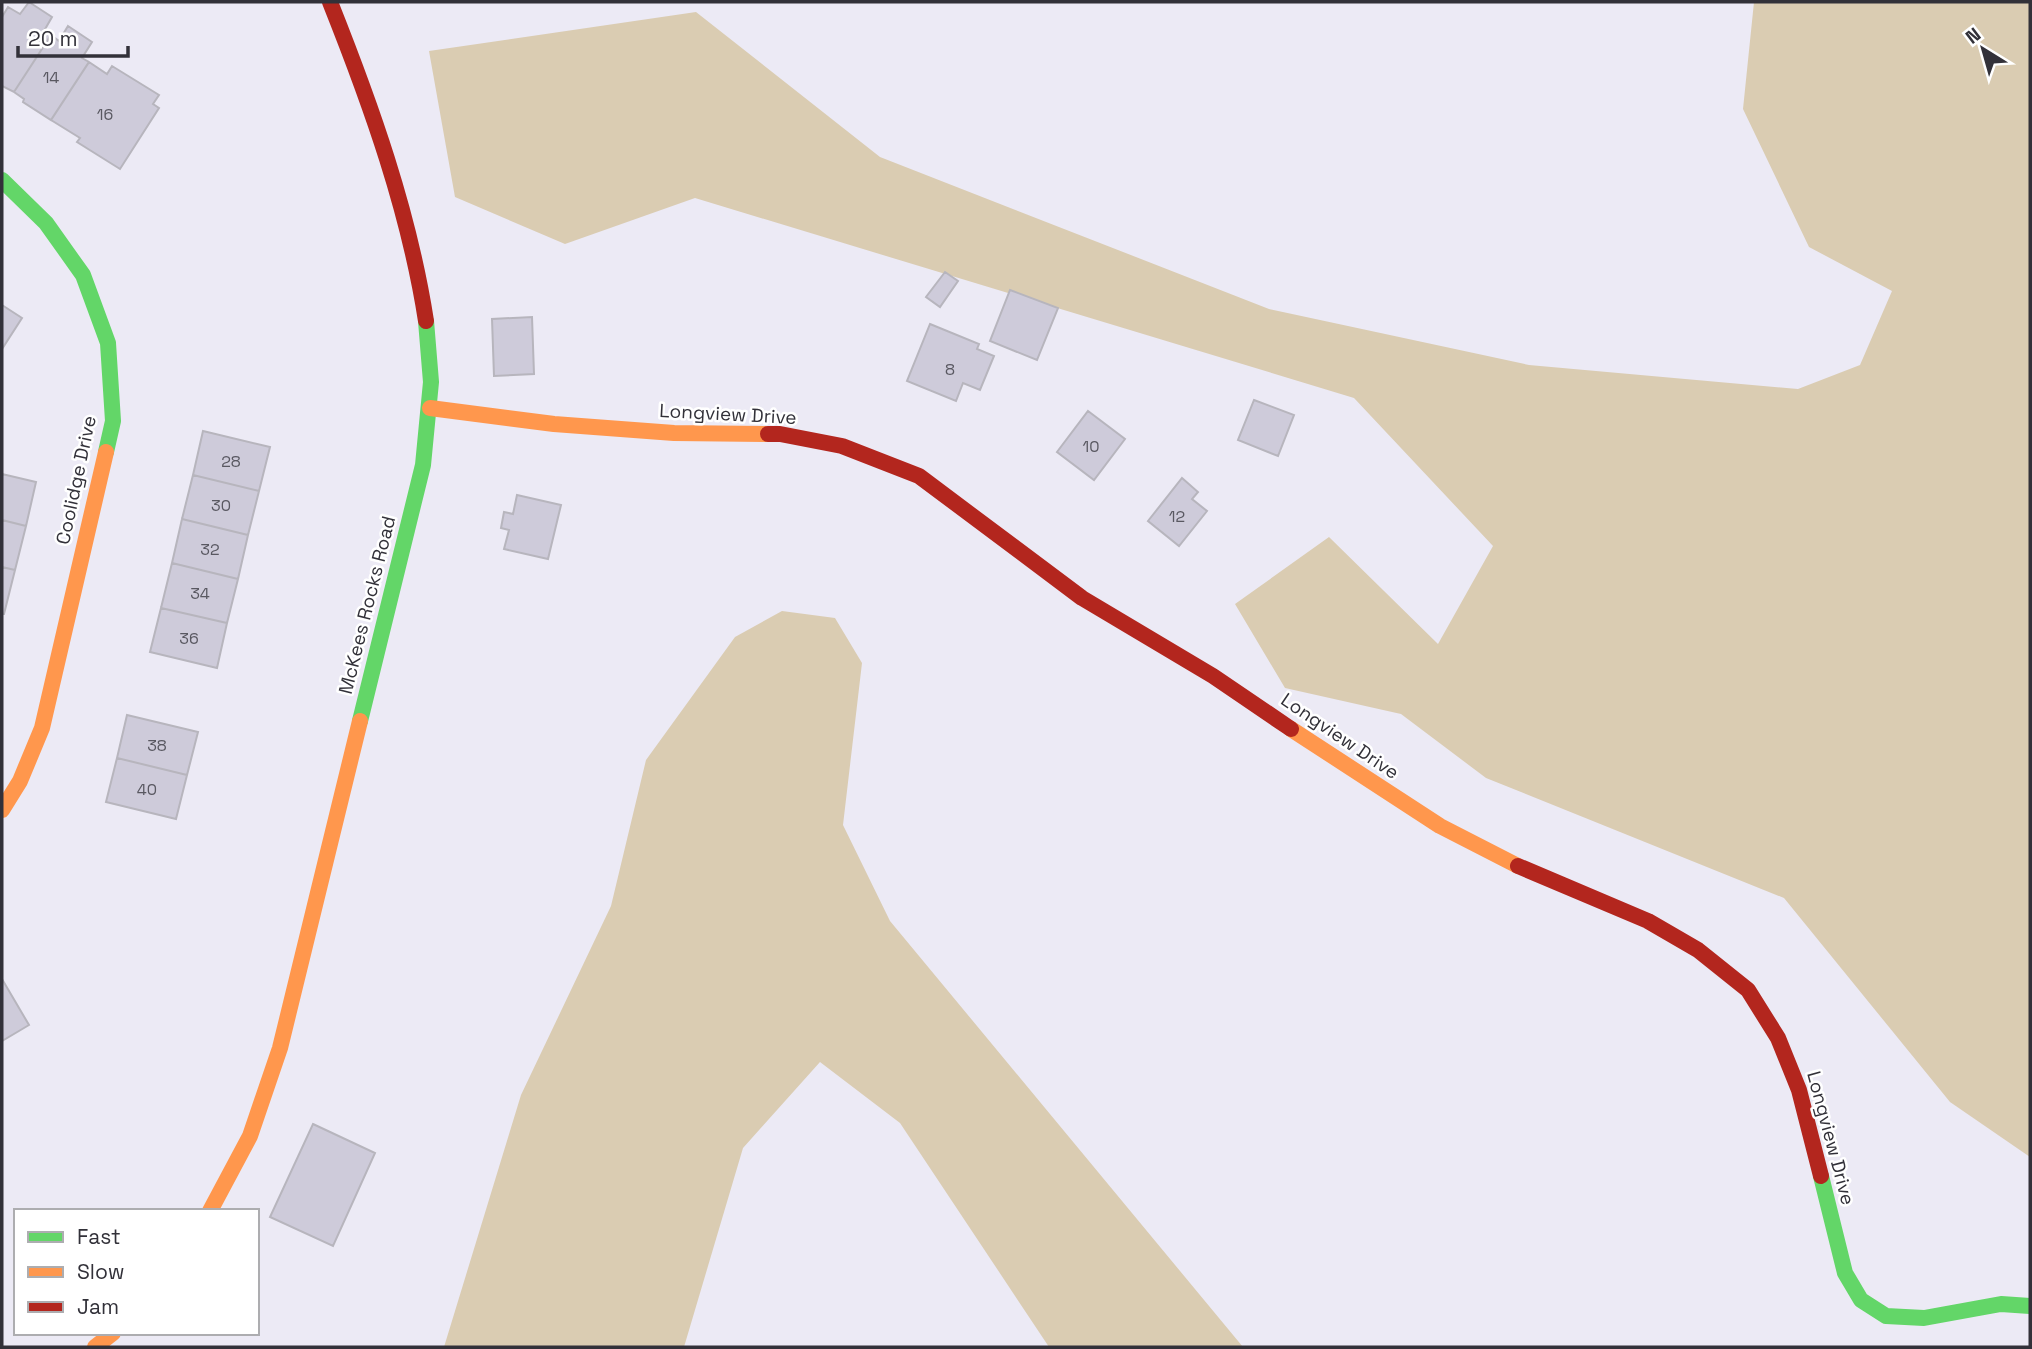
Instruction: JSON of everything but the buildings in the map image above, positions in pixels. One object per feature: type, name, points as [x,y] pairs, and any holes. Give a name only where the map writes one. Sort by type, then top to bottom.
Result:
[{"type":"street","name":"McKees Rocks Road","points":[[211,1209],[250,1136],[280,1048],[423,465],[430,408],[430,355],[423,300],[399,193],[361,77],[330,2]]},
{"type":"street","name":"Coolidge Drive","points":[[2,180],[46,222],[83,275],[108,343],[113,421],[42,728],[20,781],[2,810]]},
{"type":"street","name":"Longview Drive","points":[[430,408],[554,424],[674,433],[780,433],[842,446],[919,476],[1082,598],[1213,677],[1343,765],[1440,826],[1539,876],[1648,921],[1698,950],[1748,990],[1779,1038],[1799,1090],[1845,1273],[1861,1300],[1886,1315],[1924,1318],[2001,1304],[2030,1306]]},
{"type":"street","points":[[96,1347],[111,1335]]},
{"type":"shaded area","points":[[1754,2],[2030,2],[2030,1157],[1950,1102],[1784,898],[1486,778],[1401,714],[1285,688],[1235,604],[1329,537],[1438,644],[1493,546],[1354,398],[695,198],[565,244],[455,197],[429,51],[696,12],[880,157],[1269,309],[1529,365],[1798,389],[1860,365],[1892,291],[1809,247],[1743,109]]},
{"type":"shaded area","points":[[782,611],[835,618],[862,663],[843,825],[890,921],[1243,1347],[1049,1347],[900,1123],[820,1062],[743,1148],[684,1347],[444,1347],[521,1095],[611,906],[646,760],[735,637]]},
{"type":"traffic: fast","points":[[2,180],[46,223],[83,275],[108,343],[113,421],[106,452]]},
{"type":"traffic: fast","points":[[360,721],[423,465],[431,382],[426,321]]},
{"type":"traffic: fast","points":[[1821,1176],[1845,1273],[1861,1300],[1886,1316],[1924,1318],[2001,1304],[2030,1306]]},
{"type":"traffic: slow","points":[[430,408],[554,424],[674,433],[768,434]]},
{"type":"traffic: slow","points":[[2,810],[20,781],[42,728],[106,452]]},
{"type":"traffic: slow","points":[[211,1209],[250,1136],[280,1048],[360,721]]},
{"type":"traffic: slow","points":[[1291,729],[1440,826],[1518,866]]},
{"type":"traffic: slow","points":[[95,1347],[110,1335]]},
{"type":"traffic: jam","points":[[330,2],[387,159],[410,239],[426,321]]},
{"type":"traffic: jam","points":[[768,434],[842,446],[919,476],[1082,598],[1213,676],[1291,729]]},
{"type":"traffic: jam","points":[[1518,866],[1648,921],[1698,950],[1748,990],[1778,1038],[1799,1090],[1821,1176]]}]
